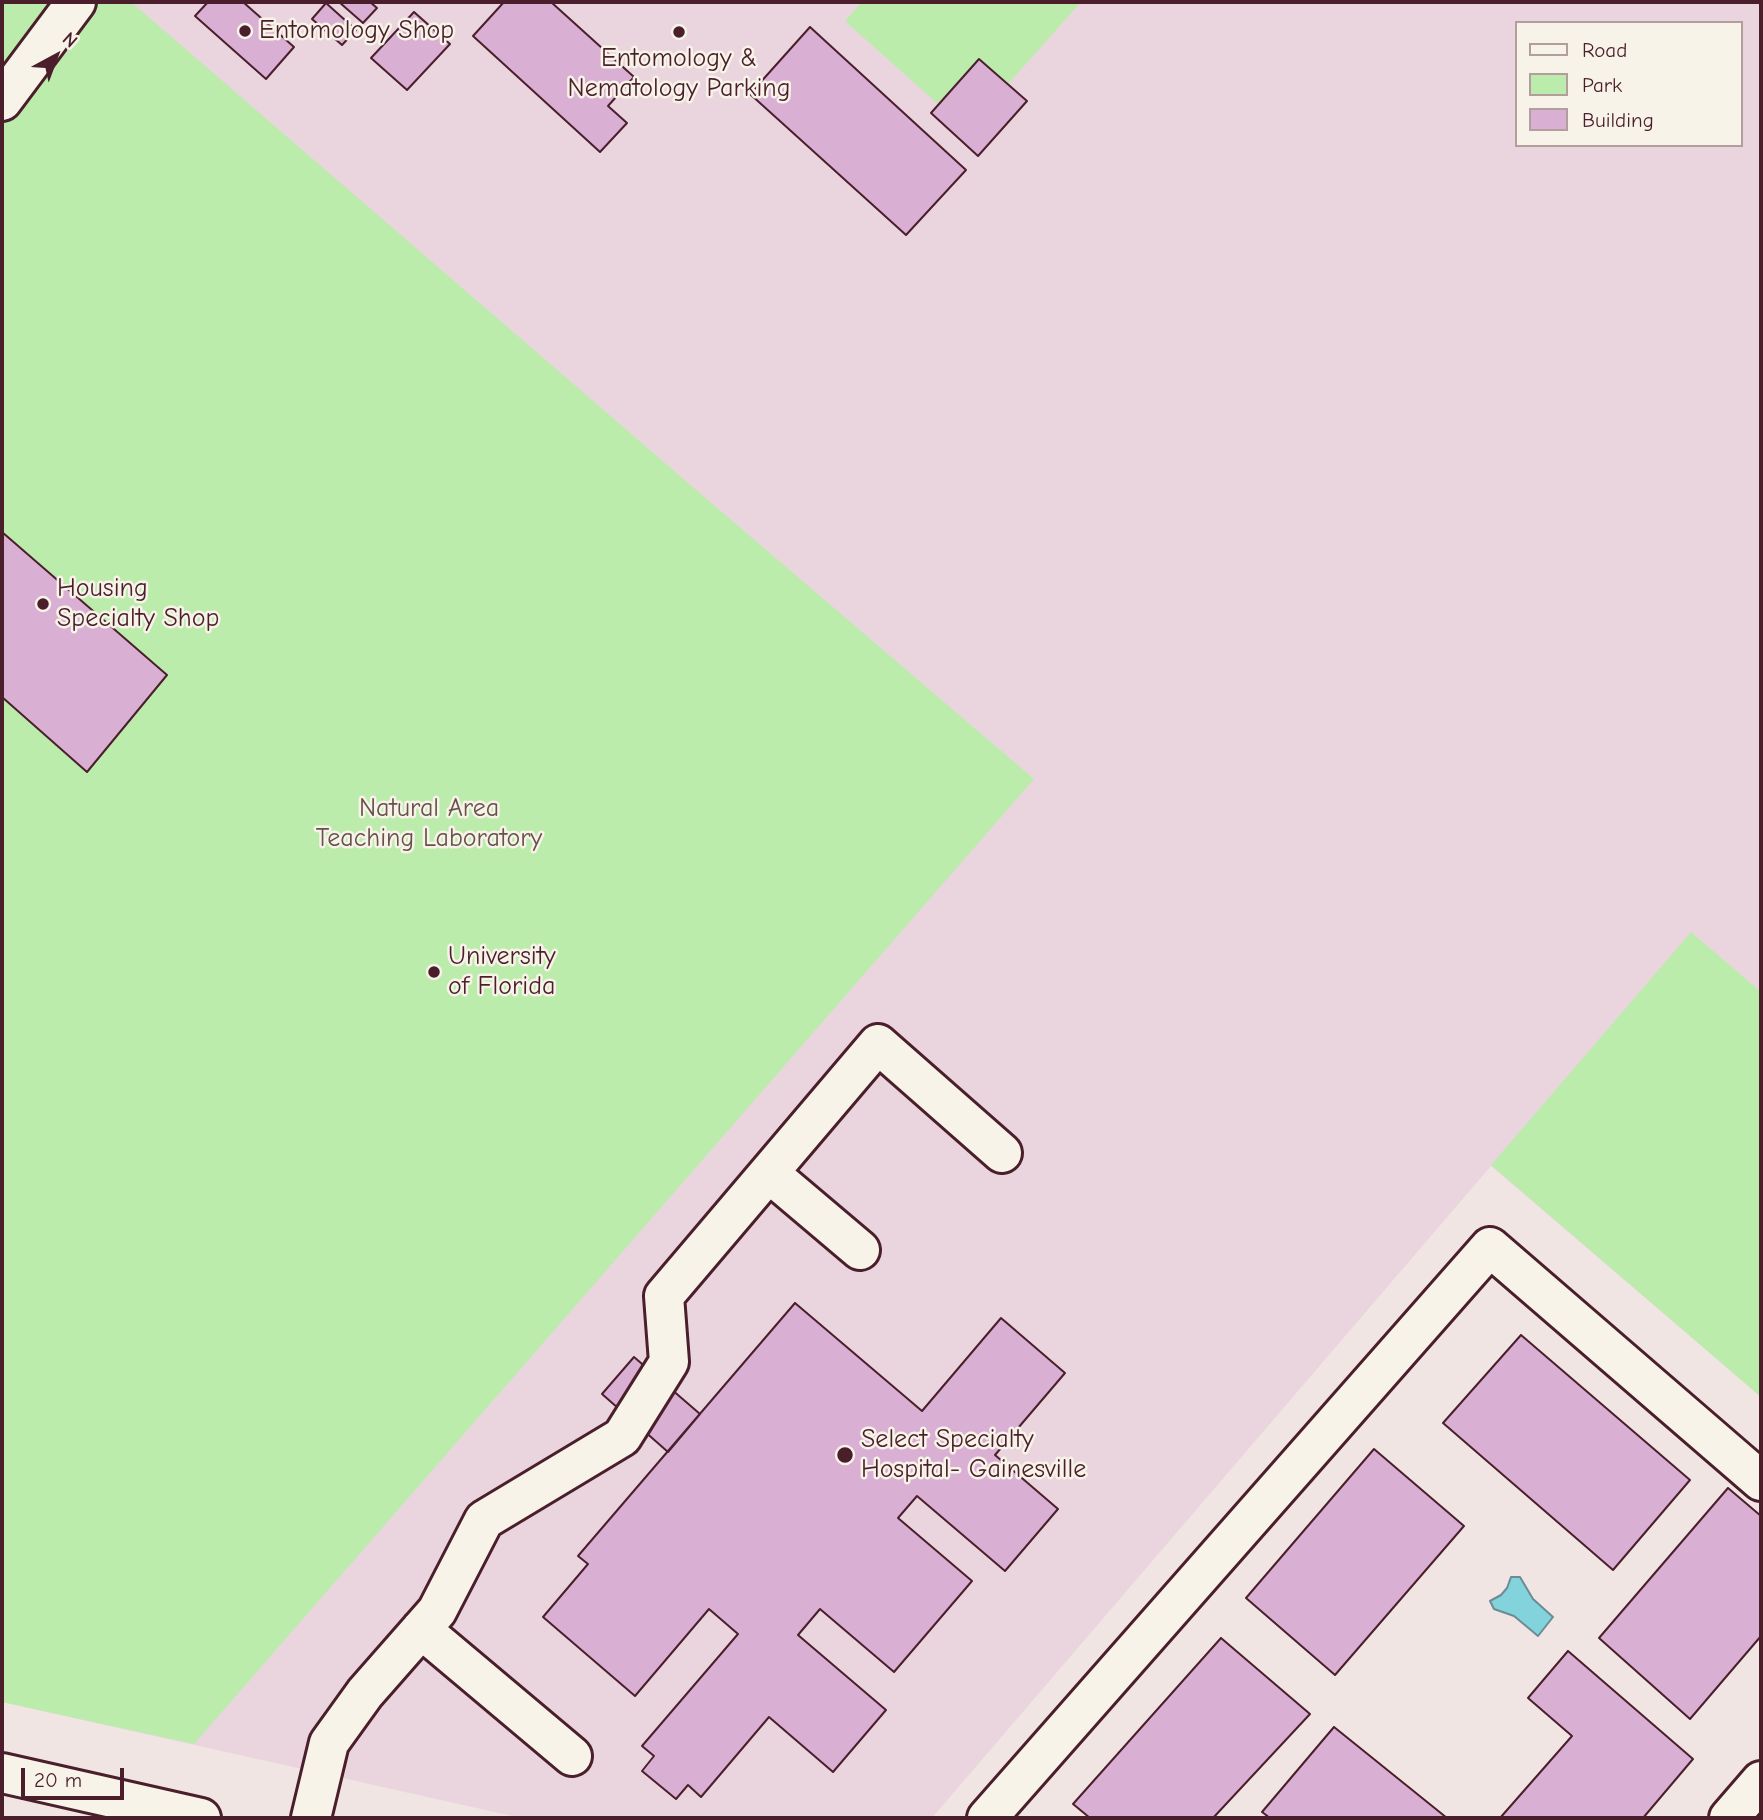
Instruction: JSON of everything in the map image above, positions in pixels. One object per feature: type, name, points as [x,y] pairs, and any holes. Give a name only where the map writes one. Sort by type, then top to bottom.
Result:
[{"type":"main road","points":[[2,101],[76,2]]},
{"type":"main road","points":[[311,1818],[329,1743],[365,1693],[437,1611],[484,1520],[622,1437],[669,1362],[664,1296],[878,1044],[1002,1153]]},
{"type":"main road","points":[[769,1173],[860,1250]]},
{"type":"main road","points":[[986,1818],[1490,1247],[1761,1480]]},
{"type":"main road","points":[[421,1629],[572,1756]]},
{"type":"main road","points":[[2,1773],[201,1818]]},
{"type":"main road","points":[[1729,1818],[1761,1781]]},
{"type":"shaded area","name":"University of Florida","points":[[2,2],[1761,2],[1761,1397],[1491,1166],[932,1818],[521,1818],[2,1702]]},
{"type":"green space","name":"Natural Area Teaching Laboratory","points":[[2,2],[131,2],[1034,779],[194,1744],[2,1702]]},
{"type":"green space","points":[[862,2],[1081,2],[1008,84],[979,59],[938,104],[845,21]]},
{"type":"green space","points":[[1691,932],[1761,992],[1761,1397],[1491,1165]]},
{"type":"water","points":[[1511,1577],[1520,1577],[1533,1599],[1553,1617],[1538,1636],[1514,1616],[1494,1609],[1490,1601],[1501,1595]]},
{"type":"building","name":"Entomology Shop","points":[[208,2],[243,2],[294,47],[266,79],[195,16]]},
{"type":"building","points":[[339,2],[370,2],[377,8],[363,23]]},
{"type":"building","points":[[504,2],[551,2],[634,77],[608,106],[627,123],[600,152],[473,36]]},
{"type":"building","points":[[326,3],[356,30],[342,45],[312,19]]},
{"type":"building","points":[[414,12],[450,44],[407,90],[371,58]]},
{"type":"building","points":[[810,27],[966,170],[906,235],[750,94]]},
{"type":"building","points":[[979,59],[1027,101],[978,156],[931,113]]},
{"type":"building","name":"Housing Specialty Shop","points":[[2,532],[167,675],[87,772],[2,697]]},
{"type":"building","points":[[795,1303],[922,1411],[1001,1318],[1065,1373],[995,1455],[1058,1509],[1005,1571],[917,1496],[898,1518],[972,1581],[894,1672],[820,1609],[798,1635],[886,1710],[833,1772],[769,1717],[701,1797],[688,1785],[676,1799],[642,1771],[654,1756],[642,1746],[738,1634],[709,1609],[635,1696],[543,1617],[588,1564],[578,1556]]},
{"type":"building","points":[[1521,1335],[1690,1480],[1613,1570],[1443,1423]]},
{"type":"building","points":[[634,1357],[700,1414],[668,1452],[602,1394]]},
{"type":"building","points":[[1374,1449],[1464,1526],[1335,1675],[1246,1598]]},
{"type":"building","points":[[1728,1488],[1761,1516],[1761,1636],[1690,1719],[1599,1638]]},
{"type":"building","points":[[1221,1638],[1310,1714],[1213,1818],[1090,1818],[1073,1804]]},
{"type":"building","points":[[1568,1651],[1693,1759],[1643,1818],[1500,1818],[1572,1736],[1528,1698]]},
{"type":"building","points":[[1334,1727],[1447,1818],[1270,1818],[1262,1812]]},
{"type":"place","name":"Entomology Shop","points":[[245,31]]},
{"type":"place","name":"Entomology & Nematology Parking","points":[[679,32]]},
{"type":"place","name":"Housing Specialty Shop","points":[[43,604]]},
{"type":"place","name":"University of Florida","points":[[434,972]]},
{"type":"place","name":"Select Specialty Hospital- Gainesville","points":[[845,1455]]}]
